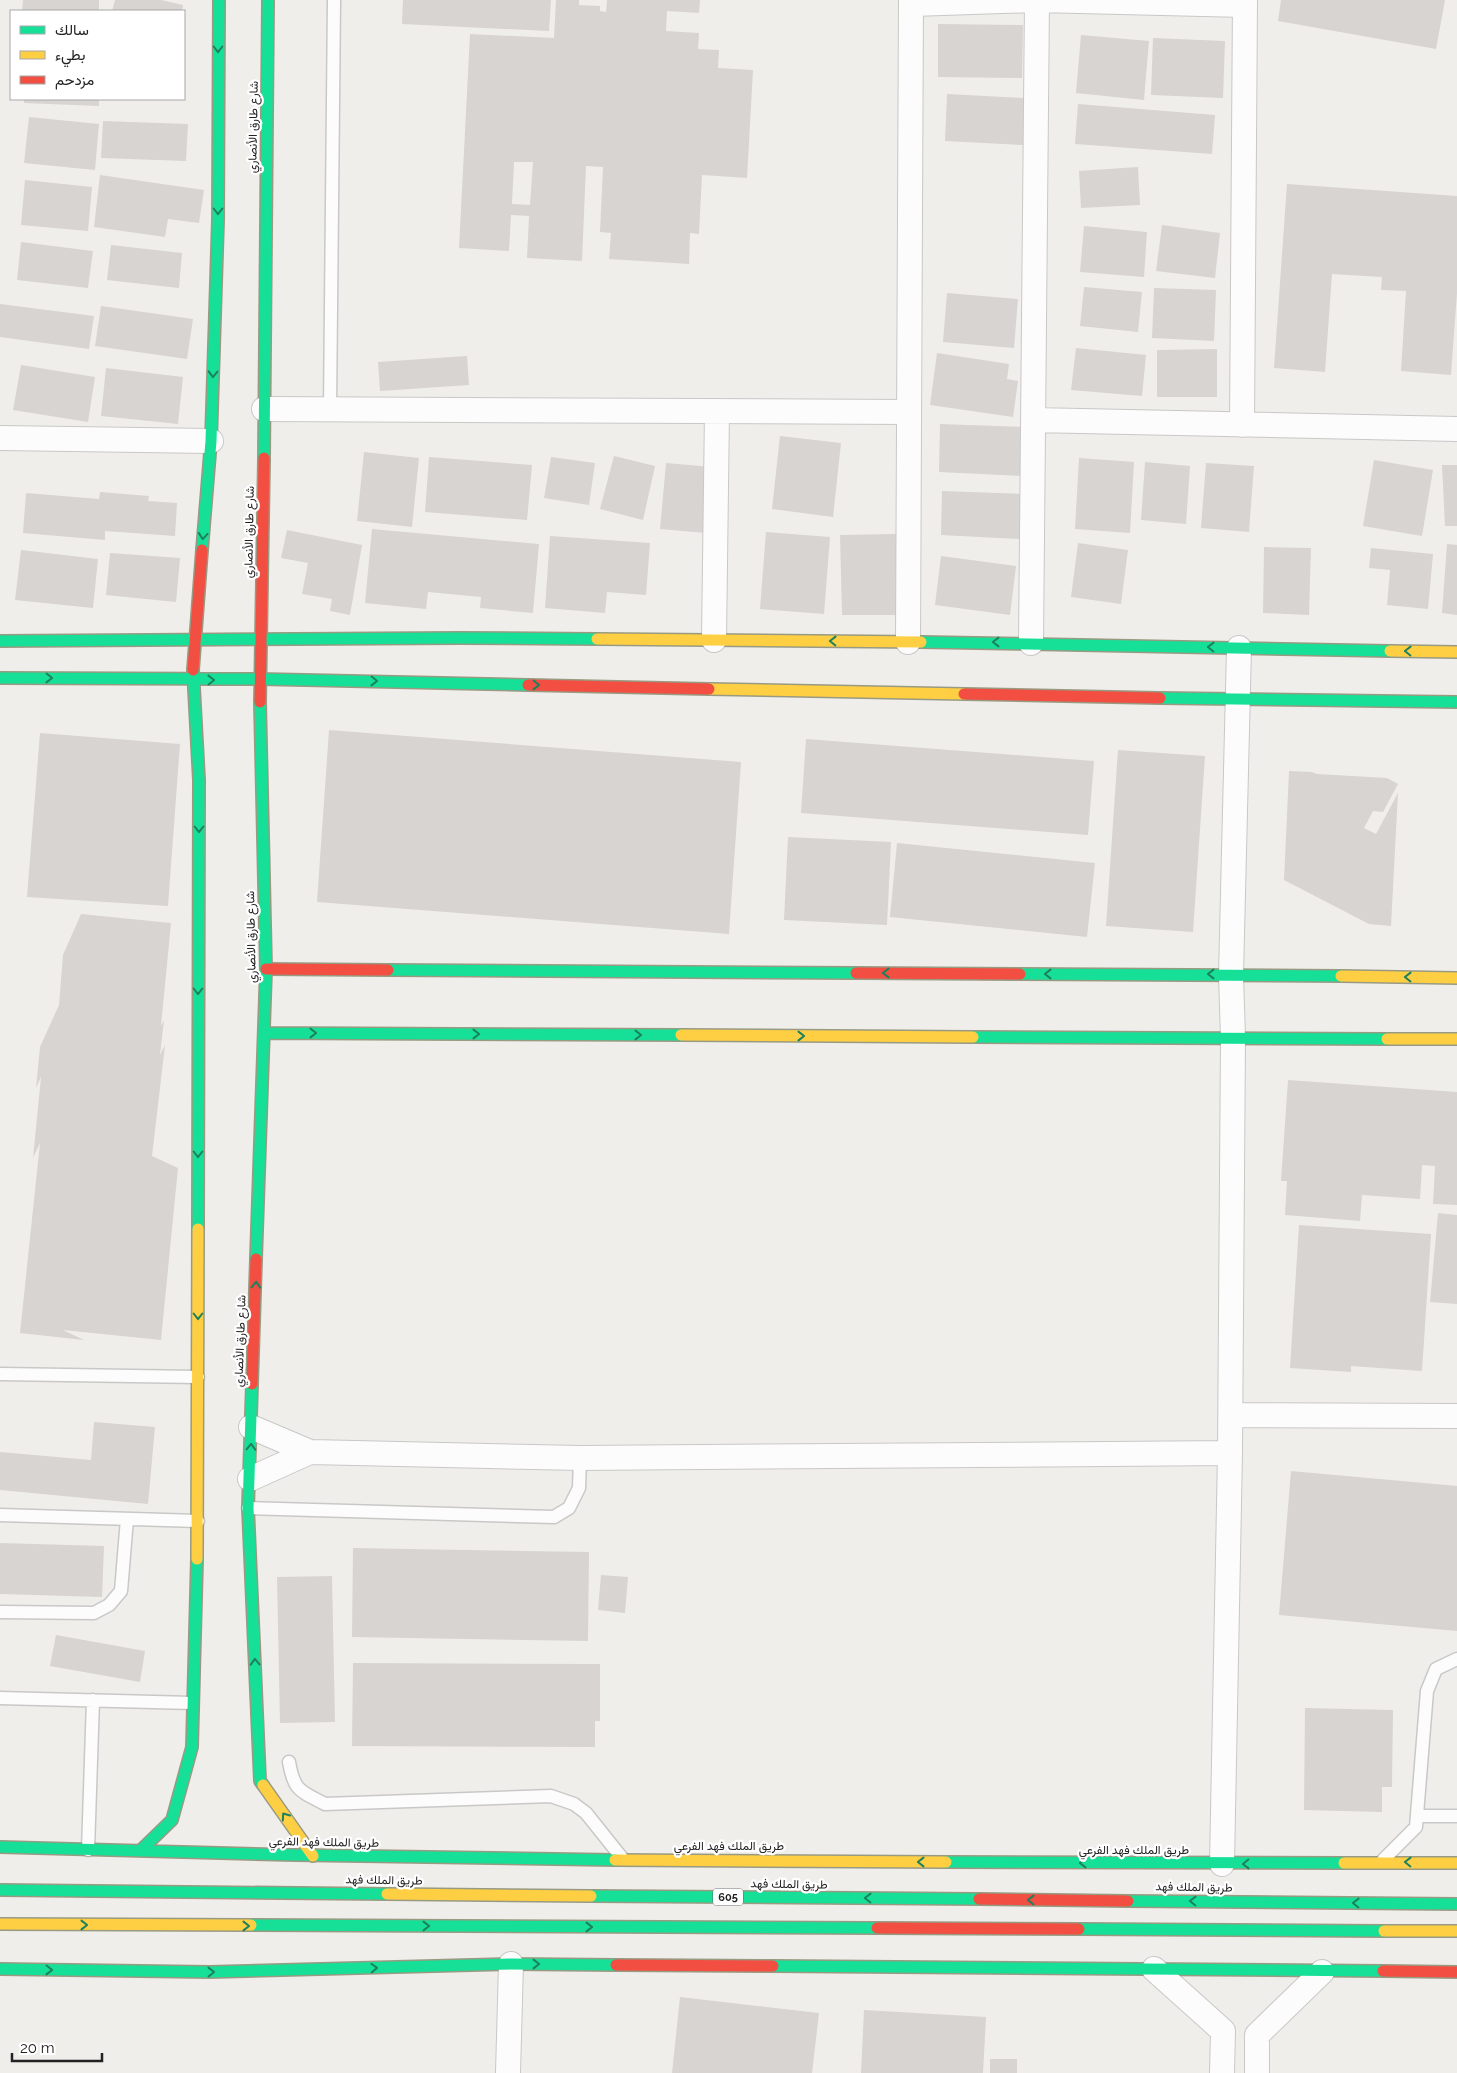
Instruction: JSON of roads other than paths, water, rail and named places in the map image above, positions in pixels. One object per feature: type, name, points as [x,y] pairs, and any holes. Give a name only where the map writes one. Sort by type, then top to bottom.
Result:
[{"type":"main road","points":[[141,1850],[172,1820],[192,1747],[198,1521],[199,780],[193,680],[194,641],[211,441],[218,220],[218,0]]},
{"type":"main road","name":"شارع طارق الأنصاري","points":[[268,0],[262,640],[259,679],[266,969],[248,1508],[260,1781],[313,1856]]},
{"type":"main road","points":[[0,641],[460,638],[1031,643],[1457,652]]},
{"type":"main road","points":[[0,678],[259,679],[1239,700],[1457,702]]},
{"type":"main road","points":[[266,969],[1457,978]]},
{"type":"main road","points":[[264,1033],[1457,1039]]},
{"type":"main road","name":"طريق الملك فهد الفرعي","points":[[0,1847],[313,1856],[1222,1864],[1382,1862],[1457,1864]]},
{"type":"main road","name":"طريق الملك فهد","points":[[0,1890],[1457,1904]]},
{"type":"main road","points":[[0,1924],[1457,1931]]},
{"type":"main road","points":[[0,1970],[210,1972],[511,1964],[1457,1972]]},
{"type":"street","points":[[1031,643],[1037,0]]},
{"type":"street","points":[[908,642],[912,2],[1037,0],[1245,2],[1242,425]]},
{"type":"street","points":[[264,409],[909,412]]},
{"type":"street","points":[[714,640],[717,411]]},
{"type":"street","points":[[1033,420],[1457,429]]},
{"type":"street","points":[[0,438],[211,441]]},
{"type":"street","points":[[1222,1864],[1231,1416],[1233,1038],[1231,975],[1239,648]]},
{"type":"street","points":[[1231,1416],[1457,1416]]},
{"type":"street","points":[[251,1427],[310,1452],[580,1458],[1230,1453]]},
{"type":"street","points":[[250,1479],[310,1452]]},
{"type":"street","points":[[508,2073],[511,1964]]},
{"type":"street","points":[[1154,1969],[1224,2031],[1222,2073]]},
{"type":"street","points":[[1257,2073],[1257,2035],[1322,1972]]},
{"type":"lane","points":[[330,409],[334,0]]},
{"type":"lane","points":[[0,1374],[198,1377]]},
{"type":"lane","points":[[248,1508],[554,1518],[569,1508],[579,1488],[580,1458]]},
{"type":"lane","points":[[0,1515],[198,1521]]},
{"type":"lane","points":[[0,1612],[94,1613],[109,1605],[121,1591],[127,1519]]},
{"type":"lane","points":[[1382,1862],[1416,1826],[1426,1691],[1436,1669],[1457,1659]]},
{"type":"lane","points":[[0,1698],[192,1703]]},
{"type":"lane","points":[[88,1850],[94,1700]]},
{"type":"lane","points":[[289,1762],[292,1781],[297,1787],[302,1792],[325,1804],[550,1796],[574,1804],[586,1813],[623,1859]]},
{"type":"lane","points":[[1417,1816],[1457,1816]]}]
